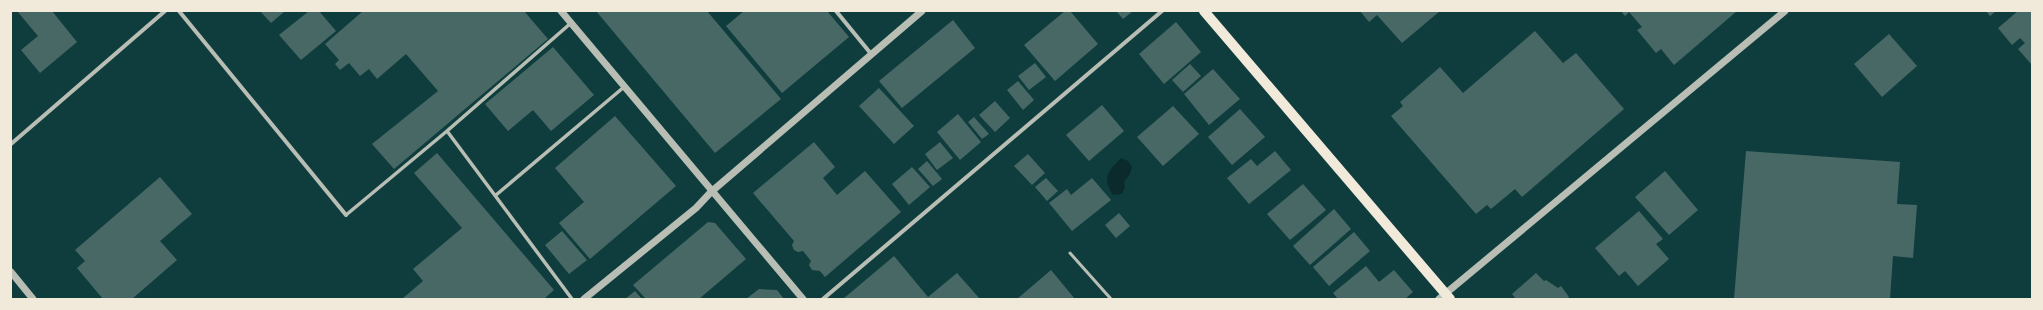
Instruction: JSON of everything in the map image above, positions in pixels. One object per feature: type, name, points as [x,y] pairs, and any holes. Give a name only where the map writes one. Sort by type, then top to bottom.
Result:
[{"type":"main road","points":[[1204,11],[1445,297]]},
{"type":"street","points":[[11,144],[165,11]]},
{"type":"street","points":[[179,11],[346,215],[447,131],[571,23]]},
{"type":"street","points":[[561,11],[711,192],[803,299]]},
{"type":"street","points":[[836,11],[872,54]]},
{"type":"street","points":[[584,299],[696,208],[711,192],[922,11]]},
{"type":"street","points":[[823,299],[1162,11]]},
{"type":"street","points":[[1445,297],[1785,11]]},
{"type":"street","points":[[496,195],[624,87]]},
{"type":"street","points":[[447,131],[572,299]]},
{"type":"street","points":[[11,272],[33,299]]},
{"type":"lane","points":[[1070,253],[1111,299]]},
{"type":"water","points":[[1121,158],[1128,161],[1132,167],[1130,174],[1124,182],[1125,187],[1122,194],[1113,195],[1107,179],[1110,171]]},
{"type":"building","points":[[17,11],[52,11],[77,42],[40,73],[21,50],[38,36]]},
{"type":"building","points":[[260,11],[285,11],[271,23]]},
{"type":"building","points":[[309,11],[319,11],[336,31],[301,60],[279,35]]},
{"type":"building","points":[[363,11],[524,11],[548,39],[394,169],[372,144],[438,91],[406,54],[377,79],[369,69],[360,76],[349,63],[340,70],[335,64],[339,60],[325,44]]},
{"type":"building","points":[[596,11],[707,11],[781,99],[715,153]]},
{"type":"building","points":[[744,11],[827,11],[849,37],[782,93],[726,26]]},
{"type":"building","points":[[1065,11],[1070,11],[1098,44],[1055,81],[1024,45]]},
{"type":"building","points":[[1116,11],[1133,11],[1123,19]]},
{"type":"building","points":[[1360,11],[1440,11],[1402,43],[1377,15],[1369,22]]},
{"type":"building","points":[[1621,11],[1737,11],[1674,65],[1661,49],[1656,53],[1637,30],[1642,27],[1629,12],[1625,16]]},
{"type":"building","points":[[1986,11],[1996,11],[1990,16]]},
{"type":"building","points":[[2018,11],[2032,11],[2032,65],[2018,49],[2025,43],[2020,38],[2012,45],[1998,28]]},
{"type":"building","points":[[953,20],[975,48],[902,108],[879,81]]},
{"type":"building","points":[[1176,22],[1201,52],[1164,84],[1139,54]]},
{"type":"building","points":[[1535,31],[1563,63],[1576,53],[1624,109],[1522,197],[1515,189],[1491,209],[1487,205],[1476,214],[1391,116],[1403,106],[1400,102],[1440,67],[1463,93]]},
{"type":"building","points":[[1889,34],[1917,66],[1882,97],[1854,64]]},
{"type":"building","points":[[553,47],[594,95],[551,131],[533,110],[508,131],[485,104]]},
{"type":"building","points":[[1035,63],[1046,77],[1029,90],[1018,76]]},
{"type":"building","points":[[1190,64],[1201,76],[1183,92],[1172,80]]},
{"type":"building","points":[[1213,69],[1240,99],[1209,125],[1184,94]]},
{"type":"building","points":[[1018,81],[1034,100],[1023,110],[1007,90]]},
{"type":"building","points":[[879,88],[914,126],[894,144],[859,106]]},
{"type":"building","points":[[995,101],[1010,118],[995,132],[979,115]]},
{"type":"building","points":[[1102,105],[1124,131],[1089,161],[1066,135]]},
{"type":"building","points":[[1173,106],[1199,134],[1163,166],[1137,137]]},
{"type":"building","points":[[1240,109],[1265,137],[1232,165],[1208,137]]},
{"type":"building","points":[[958,114],[981,142],[960,160],[937,132]]},
{"type":"building","points":[[615,116],[676,186],[590,259],[559,223],[584,202],[555,168]]},
{"type":"building","points":[[974,117],[989,134],[982,139],[968,122]]},
{"type":"building","points":[[814,142],[835,167],[823,178],[837,195],[865,171],[901,212],[825,277],[820,271],[812,270],[809,265],[811,261],[803,251],[798,252],[794,250],[792,245],[794,241],[753,193]]},
{"type":"building","points":[[940,142],[953,158],[937,170],[925,154]]},
{"type":"building","points":[[1275,151],[1291,170],[1249,204],[1227,178],[1251,159],[1257,166]]},
{"type":"building","points":[[1746,151],[1900,162],[1897,204],[1917,205],[1913,258],[1893,256],[1890,299],[1734,299]]},
{"type":"building","points":[[437,153],[554,290],[544,299],[402,299],[423,281],[413,269],[462,228],[414,173]]},
{"type":"building","points":[[1028,154],[1045,173],[1032,185],[1014,166]]},
{"type":"building","points":[[927,161],[942,179],[933,186],[918,169]]},
{"type":"building","points":[[912,167],[930,187],[909,205],[892,184]]},
{"type":"building","points":[[1665,171],[1698,210],[1669,235],[1635,197]]},
{"type":"building","points":[[160,177],[192,214],[160,241],[177,260],[132,299],[103,299],[77,268],[85,261],[75,250]]},
{"type":"building","points":[[1046,178],[1058,191],[1047,201],[1035,187]]},
{"type":"building","points":[[1092,178],[1111,200],[1072,231],[1049,203],[1067,189],[1071,195]]},
{"type":"building","points":[[1303,184],[1326,210],[1290,240],[1267,214]]},
{"type":"building","points":[[1334,209],[1351,229],[1310,265],[1293,246]]},
{"type":"building","points":[[1639,211],[1663,239],[1656,244],[1669,259],[1638,286],[1625,271],[1619,276],[1595,248]]},
{"type":"building","points":[[1119,213],[1130,226],[1116,238],[1105,225]]},
{"type":"building","points":[[708,222],[715,223],[746,259],[699,299],[646,299],[633,285]]},
{"type":"building","points":[[562,231],[587,260],[569,274],[545,245]]},
{"type":"building","points":[[1354,232],[1370,251],[1329,286],[1313,267]]},
{"type":"building","points":[[894,256],[928,297],[957,273],[980,299],[843,299]]},
{"type":"building","points":[[1366,266],[1379,282],[1394,270],[1413,292],[1405,299],[1338,299],[1333,293]]},
{"type":"building","points":[[1051,270],[1075,299],[1017,299]]},
{"type":"building","points":[[1536,273],[1544,281],[1546,280],[1558,288],[1561,286],[1569,297],[1567,299],[1516,299],[1512,294]]},
{"type":"building","points":[[759,289],[777,290],[784,299],[746,299]]},
{"type":"building","points":[[635,291],[642,299],[625,299]]}]
